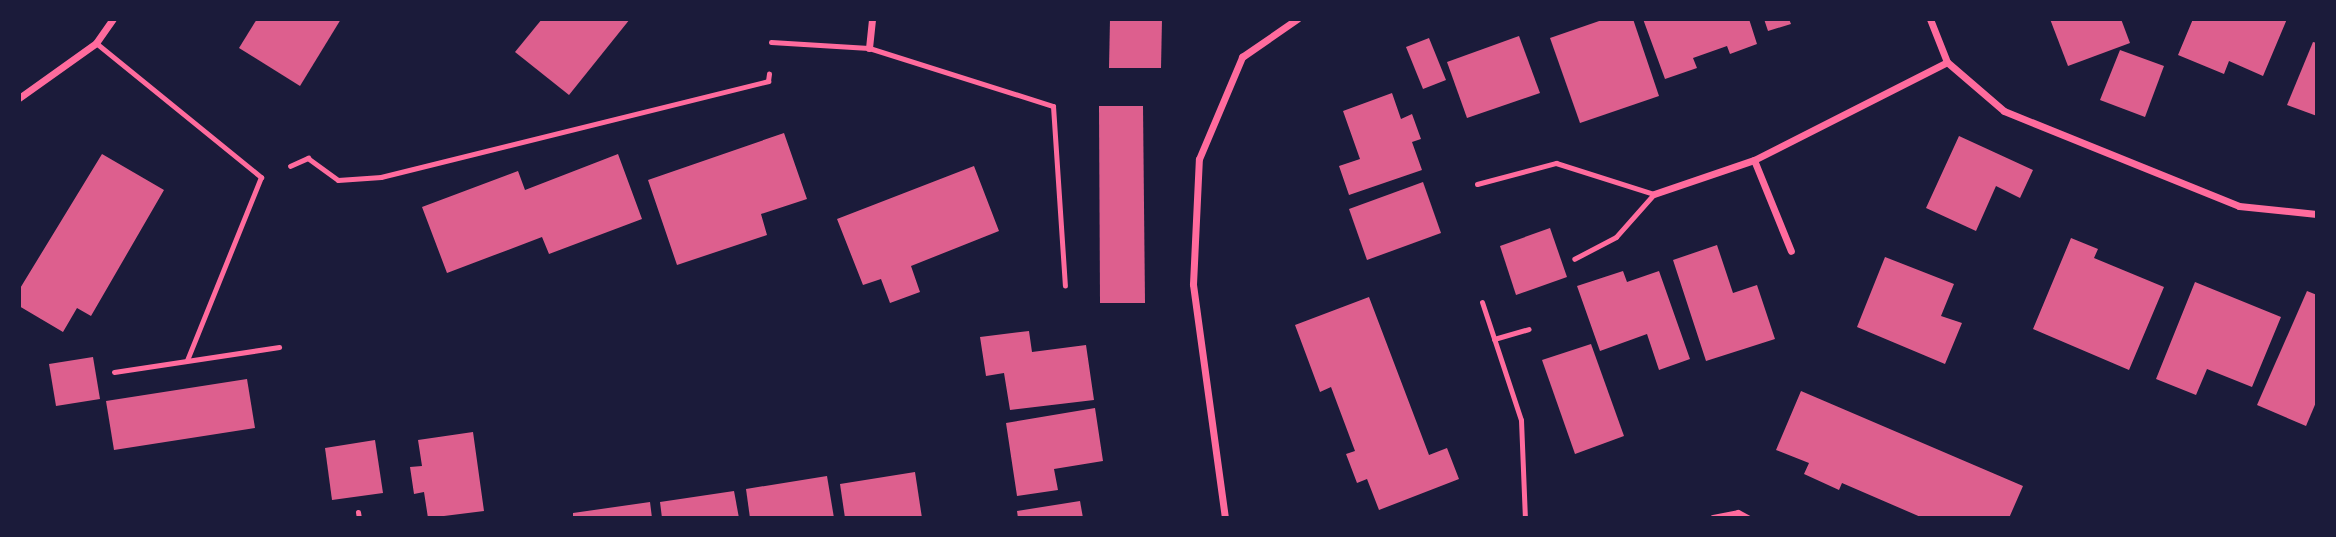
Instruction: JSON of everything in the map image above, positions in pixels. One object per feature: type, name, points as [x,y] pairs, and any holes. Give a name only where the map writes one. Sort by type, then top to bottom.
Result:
[{"type":"street","points":[[19,98],[96,43],[113,19]]},
{"type":"street","points":[[869,48],[872,19]]},
{"type":"street","points":[[1226,518],[1193,284],[1199,159],[1242,57],[1297,19]]},
{"type":"street","points":[[1930,19],[1947,62],[2004,111],[2239,206],[2317,214]]},
{"type":"street","points":[[1654,194],[1754,160],[1947,62]]},
{"type":"street","points":[[1754,160],[1791,251]]},
{"type":"street","points":[[1713,518],[1738,513],[1747,518]]},
{"type":"lane","points":[[771,42],[869,48],[1053,106],[1065,286]]},
{"type":"lane","points":[[96,43],[261,177],[187,360]]},
{"type":"lane","points":[[1476,184],[1556,163],[1654,194],[1616,237],[1574,259]]},
{"type":"lane","points":[[1482,302],[1521,420],[1525,518]]},
{"type":"lane","points":[[1494,339],[1529,328]]},
{"type":"lane","points":[[114,372],[279,346]]},
{"type":"path","points":[[261,177],[308,158],[338,180],[381,177],[768,81],[771,42]]},
{"type":"building","points":[[257,19],[341,19],[300,86],[239,48]]},
{"type":"building","points":[[542,19],[630,19],[569,95],[515,52]]},
{"type":"building","points":[[1110,19],[1162,19],[1161,68],[1109,68]]},
{"type":"building","points":[[1605,19],[1633,19],[1659,96],[1580,123],[1550,38]]},
{"type":"building","points":[[1643,19],[1749,19],[1757,44],[1730,54],[1727,46],[1693,58],[1697,68],[1665,79]]},
{"type":"building","points":[[1764,19],[1789,19],[1791,24],[1768,31]]},
{"type":"building","points":[[2050,19],[2121,19],[2130,43],[2068,66]]},
{"type":"building","points":[[2193,19],[2287,19],[2263,76],[2229,61],[2224,74],[2178,55]]},
{"type":"building","points":[[1519,36],[1540,93],[1467,118],[1447,62]]},
{"type":"building","points":[[1429,38],[1446,80],[1423,89],[1406,47]]},
{"type":"building","points":[[2313,42],[2317,43],[2317,116],[2287,105]]},
{"type":"building","points":[[2120,50],[2164,66],[2145,117],[2100,100]]},
{"type":"building","points":[[1392,93],[1401,119],[1412,114],[1421,139],[1412,142],[1422,170],[1349,195],[1339,166],[1360,159],[1343,111]]},
{"type":"building","points":[[1099,106],[1143,106],[1145,303],[1100,303]]},
{"type":"building","points":[[784,133],[807,199],[761,214],[767,235],[677,265],[648,180]]},
{"type":"building","points":[[1959,136],[2033,170],[2020,198],[1996,186],[1976,231],[1926,208]]},
{"type":"building","points":[[102,154],[164,190],[91,316],[77,308],[63,332],[19,306],[19,290]]},
{"type":"building","points":[[618,154],[642,219],[549,254],[542,237],[447,273],[422,207],[518,171],[525,190]]},
{"type":"building","points":[[974,166],[999,231],[911,266],[920,292],[890,303],[881,279],[863,285],[837,219]]},
{"type":"building","points":[[1423,182],[1441,233],[1367,260],[1349,209]]},
{"type":"building","points":[[1550,228],[1567,277],[1516,295],[1500,246]]},
{"type":"building","points":[[2071,238],[2098,249],[2094,258],[2164,287],[2129,370],[2033,329]]},
{"type":"building","points":[[1717,245],[1733,293],[1757,285],[1775,339],[1706,361],[1673,260]]},
{"type":"building","points":[[1885,257],[1954,284],[1941,316],[1962,323],[1945,364],[1857,327]]},
{"type":"building","points":[[1623,271],[1627,282],[1659,271],[1690,359],[1659,370],[1647,334],[1600,351],[1577,286]]},
{"type":"building","points":[[2195,282],[2281,317],[2252,387],[2207,369],[2196,395],[2156,379]]},
{"type":"building","points":[[2307,291],[2317,295],[2317,400],[2306,426],[2257,405]]},
{"type":"building","points":[[1369,297],[1429,455],[1447,448],[1459,479],[1379,510],[1367,479],[1357,483],[1346,454],[1355,451],[1331,387],[1320,392],[1295,325]]},
{"type":"building","points":[[1029,331],[1032,352],[1086,345],[1094,400],[1010,410],[1004,373],[986,376],[980,337]]},
{"type":"building","points":[[1591,344],[1624,436],[1575,454],[1542,360]]},
{"type":"building","points":[[93,357],[100,399],[56,406],[49,364]]},
{"type":"building","points":[[247,379],[255,428],[114,450],[106,401]]},
{"type":"building","points":[[1801,391],[2023,486],[2009,518],[1923,518],[1842,483],[1839,490],[1804,474],[1809,463],[1776,450]]},
{"type":"building","points":[[1095,408],[1103,461],[1054,469],[1058,490],[1017,496],[1006,423]]},
{"type":"building","points":[[473,432],[484,511],[428,518],[424,492],[414,494],[410,467],[422,466],[418,440]]},
{"type":"building","points":[[375,440],[383,493],[332,500],[325,448]]},
{"type":"building","points":[[915,472],[922,518],[845,518],[840,484]]},
{"type":"building","points":[[827,476],[834,518],[750,518],[746,489]]},
{"type":"building","points":[[734,491],[739,518],[662,518],[660,502]]},
{"type":"building","points":[[1080,501],[1083,518],[1018,518],[1017,511]]},
{"type":"building","points":[[650,502],[652,518],[573,518],[573,513]]}]
